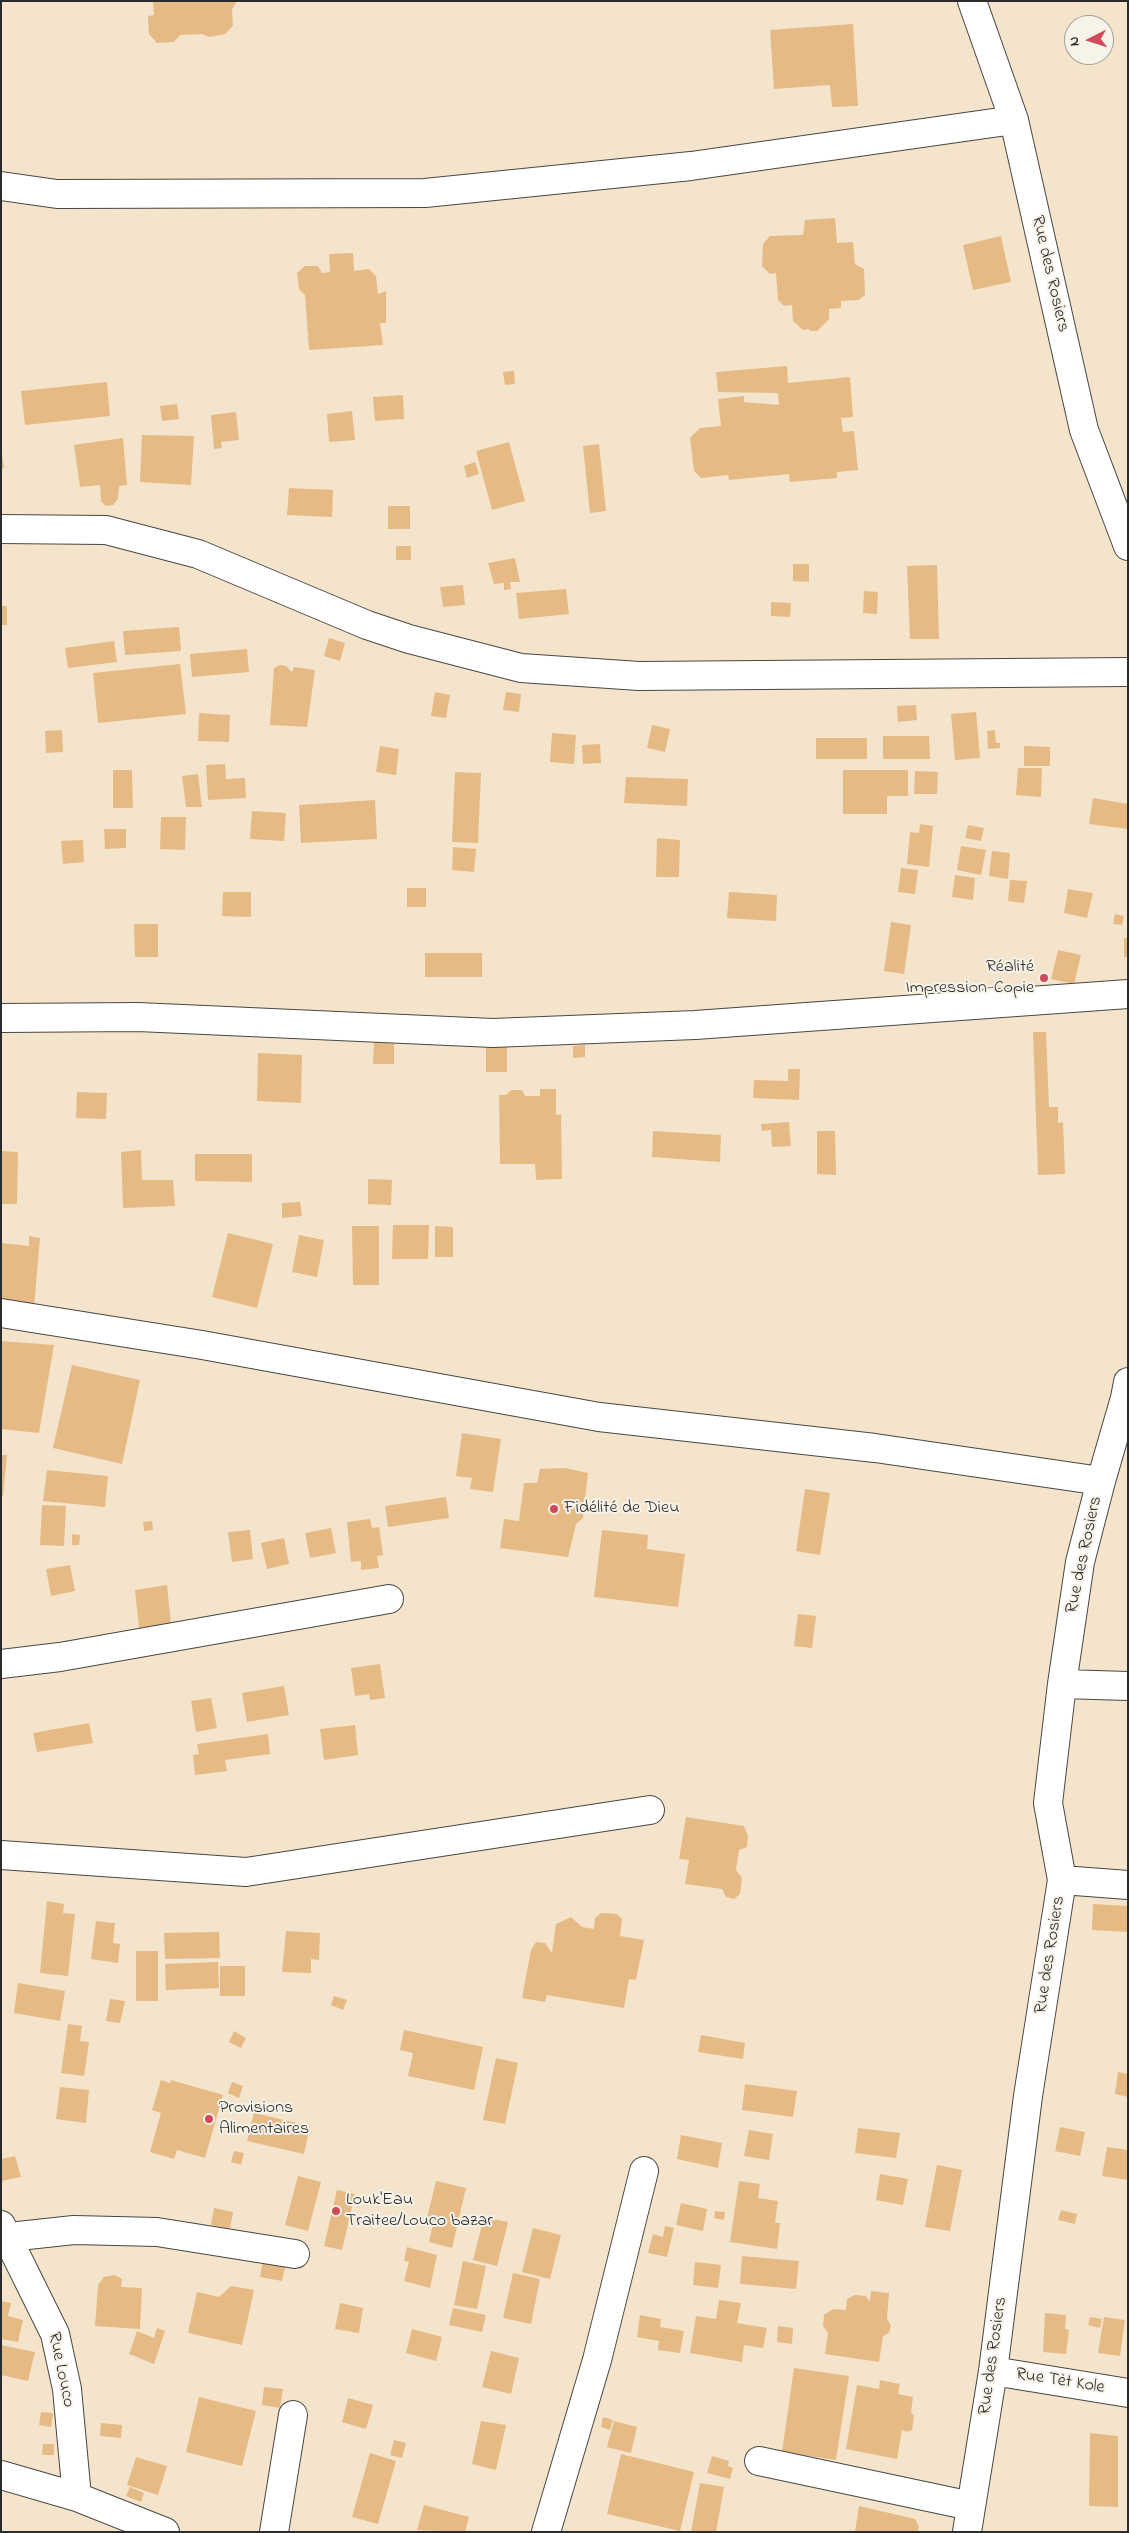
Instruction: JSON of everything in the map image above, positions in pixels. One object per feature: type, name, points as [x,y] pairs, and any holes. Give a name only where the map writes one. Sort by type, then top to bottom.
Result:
[{"type":"street","name":"Rue des Rosiers","points":[[972,1],[1014,120],[1084,430],[1128,546]]},
{"type":"street","points":[[1,186],[57,194],[425,193],[691,166],[1014,120]]},
{"type":"street","points":[[1,529],[106,530],[198,554],[366,625],[409,639],[521,668],[639,676],[1128,672]]},
{"type":"street","points":[[1,1018],[138,1017],[493,1033],[695,1025],[1128,994]]},
{"type":"street","points":[[1,1313],[212,1346],[599,1418],[875,1448],[1100,1481]]},
{"type":"street","name":"Rue des Rosiers","points":[[969,2519],[993,2371],[1028,2096],[1062,1880],[1048,1803],[1062,1684],[1080,1562],[1100,1481],[1128,1382]]},
{"type":"street","points":[[1,1664],[60,1657],[390,1599]]},
{"type":"street","points":[[1062,1684],[1128,1686]]},
{"type":"street","points":[[1,1856],[246,1872],[650,1810]]},
{"type":"street","points":[[1062,1880],[1128,1885]]},
{"type":"street","points":[[546,2532],[597,2360],[644,2171]]},
{"type":"street","points":[[5,2231],[158,2232],[295,2254]]},
{"type":"street","name":"Rue Louco","points":[[5,2231],[54,2334],[67,2389],[77,2497]]},
{"type":"street","name":"Rue Tèt Kole","points":[[993,2371],[1128,2393]]},
{"type":"street","points":[[274,2532],[293,2415]]},
{"type":"street","points":[[759,2461],[969,2519]]},
{"type":"street","points":[[1,2475],[77,2497],[164,2532]]},
{"type":"building","points":[[153,1],[237,1],[232,9],[233,26],[225,34],[209,37],[202,34],[180,35],[174,42],[157,43],[149,34],[148,16],[154,15]]},
{"type":"building","points":[[853,24],[858,106],[832,107],[830,85],[774,89],[770,30]]},
{"type":"building","points":[[835,218],[837,243],[853,242],[855,264],[864,269],[865,295],[859,300],[841,301],[841,308],[829,309],[829,319],[817,331],[803,330],[793,321],[792,305],[784,306],[778,300],[776,273],[770,274],[762,266],[763,244],[770,236],[803,235],[805,220]]},
{"type":"building","points":[[1001,236],[1011,282],[973,290],[963,245]]},
{"type":"building","points":[[353,253],[354,271],[369,269],[376,276],[378,294],[386,291],[386,323],[380,323],[383,345],[309,350],[305,295],[299,289],[297,273],[305,266],[318,266],[322,273],[330,272],[329,254]]},
{"type":"building","points":[[787,366],[788,383],[850,377],[853,417],[841,418],[843,432],[854,431],[858,470],[837,472],[837,478],[790,482],[789,474],[729,480],[728,475],[701,478],[694,471],[690,438],[700,428],[721,426],[718,399],[744,396],[744,402],[779,405],[778,393],[718,392],[716,372]]},
{"type":"building","points":[[514,371],[515,384],[505,385],[503,372]]},
{"type":"building","points":[[107,382],[110,416],[25,425],[21,391]]},
{"type":"building","points":[[403,395],[404,419],[375,421],[373,397]]},
{"type":"building","points":[[177,404],[179,419],[162,421],[160,406]]},
{"type":"building","points":[[352,411],[355,440],[329,442],[327,414]]},
{"type":"building","points":[[236,412],[239,440],[221,442],[222,448],[214,449],[211,415]]},
{"type":"building","points":[[142,435],[194,436],[191,485],[140,482]]},
{"type":"building","points":[[123,438],[127,485],[119,486],[118,499],[113,505],[106,506],[101,501],[100,485],[80,487],[74,445]]},
{"type":"building","points":[[509,442],[525,501],[492,510],[476,451]]},
{"type":"building","points":[[599,444],[606,511],[590,513],[583,446]]},
{"type":"building","points":[[1,447],[4,468],[1,469]]},
{"type":"building","points":[[475,462],[479,474],[467,478],[464,466]]},
{"type":"building","points":[[289,488],[333,490],[332,517],[287,515]]},
{"type":"building","points":[[388,506],[410,506],[410,529],[388,529]]},
{"type":"building","points":[[396,546],[411,546],[411,560],[396,560]]},
{"type":"building","points":[[515,558],[520,582],[510,582],[511,589],[504,590],[504,583],[494,584],[488,563]]},
{"type":"building","points":[[793,564],[809,564],[809,582],[793,581]]},
{"type":"building","points":[[937,565],[939,639],[910,639],[907,566]]},
{"type":"building","points":[[463,585],[465,605],[443,607],[440,587]]},
{"type":"building","points":[[566,589],[569,614],[519,619],[516,593]]},
{"type":"building","points":[[864,591],[878,592],[877,614],[863,613]]},
{"type":"building","points":[[771,602],[791,603],[790,617],[771,616]]},
{"type":"building","points":[[1,606],[7,606],[7,625],[1,625]]},
{"type":"building","points":[[179,627],[181,651],[125,655],[123,631]]},
{"type":"building","points":[[329,638],[345,643],[340,661],[324,656]]},
{"type":"building","points":[[114,641],[117,662],[68,668],[65,648]]},
{"type":"building","points":[[247,649],[249,672],[192,677],[190,654]]},
{"type":"building","points":[[180,664],[186,714],[98,723],[93,673]]},
{"type":"building","points":[[280,665],[286,666],[292,672],[294,667],[315,670],[307,727],[270,725],[274,668]]},
{"type":"building","points":[[435,692],[450,695],[446,718],[431,716]]},
{"type":"building","points":[[506,692],[521,694],[519,712],[503,710]]},
{"type":"building","points":[[916,705],[917,720],[898,722],[897,706]]},
{"type":"building","points":[[976,712],[980,758],[955,760],[951,714]]},
{"type":"building","points":[[199,713],[230,715],[229,742],[198,741]]},
{"type":"building","points":[[652,725],[670,729],[665,752],[647,748]]},
{"type":"building","points":[[62,730],[63,752],[46,753],[45,731]]},
{"type":"building","points":[[995,730],[996,743],[1000,743],[1000,748],[988,749],[987,731]]},
{"type":"building","points":[[552,733],[576,735],[574,764],[550,762]]},
{"type":"building","points":[[883,736],[929,736],[930,759],[883,759]]},
{"type":"building","points":[[816,738],[867,738],[867,759],[816,759]]},
{"type":"building","points":[[600,744],[601,763],[583,764],[582,745]]},
{"type":"building","points":[[380,746],[399,749],[396,775],[376,772]]},
{"type":"building","points":[[1024,746],[1050,747],[1050,766],[1024,766]]},
{"type":"building","points":[[225,764],[226,779],[245,778],[246,798],[208,800],[206,765]]},
{"type":"building","points":[[1018,768],[1042,768],[1041,797],[1016,795]]},
{"type":"building","points":[[113,770],[132,770],[133,808],[113,808]]},
{"type":"building","points":[[843,770],[908,770],[908,796],[887,796],[887,814],[843,814]]},
{"type":"building","points":[[915,771],[938,772],[937,794],[914,794]]},
{"type":"building","points":[[455,772],[481,773],[478,843],[452,842]]},
{"type":"building","points":[[198,774],[202,807],[186,807],[182,776]]},
{"type":"building","points":[[626,777],[688,779],[687,806],[624,803]]},
{"type":"building","points":[[1093,798],[1128,804],[1128,829],[1089,824]]},
{"type":"building","points":[[375,800],[377,839],[301,843],[299,805]]},
{"type":"building","points":[[252,811],[286,813],[284,841],[250,839]]},
{"type":"building","points":[[161,817],[186,817],[185,850],[160,849]]},
{"type":"building","points":[[920,824],[933,826],[929,867],[907,864],[910,832],[919,833]]},
{"type":"building","points":[[968,825],[984,828],[981,841],[965,838]]},
{"type":"building","points":[[104,829],[126,829],[126,848],[105,849]]},
{"type":"building","points":[[657,838],[680,840],[679,877],[656,877]]},
{"type":"building","points":[[83,840],[84,862],[63,864],[61,841]]},
{"type":"building","points":[[961,846],[986,850],[981,875],[957,870]]},
{"type":"building","points":[[453,847],[476,849],[474,872],[452,870]]},
{"type":"building","points":[[992,851],[1010,853],[1008,879],[989,876]]},
{"type":"building","points":[[901,868],[918,870],[915,894],[898,892]]},
{"type":"building","points":[[955,875],[975,878],[973,900],[952,897]]},
{"type":"building","points":[[1010,880],[1027,881],[1024,903],[1008,901]]},
{"type":"building","points":[[407,888],[426,888],[426,907],[407,907]]},
{"type":"building","points":[[1068,889],[1093,893],[1087,918],[1064,913]]},
{"type":"building","points":[[223,892],[251,892],[251,917],[222,916]]},
{"type":"building","points":[[729,892],[777,895],[776,921],[727,918]]},
{"type":"building","points":[[1115,914],[1124,916],[1122,925],[1113,924]]},
{"type":"building","points":[[891,922],[911,925],[904,974],[884,971]]},
{"type":"building","points":[[134,924],[158,924],[158,957],[135,957]]},
{"type":"building","points":[[1124,938],[1128,938],[1128,957],[1124,957]]},
{"type":"building","points":[[1058,950],[1081,955],[1074,984],[1051,979]]},
{"type":"building","points":[[425,953],[482,953],[482,977],[425,977]]},
{"type":"building","points":[[1033,1032],[1046,1032],[1049,1107],[1058,1107],[1058,1123],[1063,1122],[1065,1174],[1038,1175]]},
{"type":"building","points":[[374,1042],[394,1042],[394,1064],[373,1064]]},
{"type":"building","points":[[585,1045],[585,1057],[573,1058],[573,1046]]},
{"type":"building","points":[[486,1047],[507,1047],[507,1072],[486,1072]]},
{"type":"building","points":[[258,1053],[302,1055],[301,1103],[257,1101]]},
{"type":"building","points":[[788,1069],[800,1069],[799,1100],[753,1098],[754,1080],[788,1081]]},
{"type":"building","points":[[540,1089],[556,1089],[556,1115],[561,1114],[562,1179],[536,1180],[535,1164],[500,1164],[499,1095],[506,1095],[511,1090],[522,1090],[525,1096],[540,1096]]},
{"type":"building","points":[[77,1092],[107,1093],[106,1119],[76,1118]]},
{"type":"building","points":[[789,1122],[791,1146],[772,1147],[771,1130],[762,1131],[761,1124]]},
{"type":"building","points":[[653,1131],[721,1135],[720,1162],[652,1157]]},
{"type":"building","points":[[817,1131],[835,1131],[836,1175],[817,1174]]},
{"type":"building","points":[[141,1150],[142,1180],[173,1180],[175,1206],[123,1208],[121,1152]]},
{"type":"building","points":[[1,1151],[18,1152],[17,1204],[1,1204]]},
{"type":"building","points":[[195,1154],[252,1154],[252,1182],[195,1181]]},
{"type":"building","points":[[368,1179],[392,1180],[391,1205],[368,1204]]},
{"type":"building","points":[[300,1202],[302,1216],[282,1218],[282,1203]]},
{"type":"building","points":[[393,1225],[429,1225],[428,1259],[392,1259]]},
{"type":"building","points":[[352,1226],[379,1226],[379,1285],[353,1285]]},
{"type":"building","points":[[435,1226],[453,1227],[453,1257],[435,1257]]},
{"type":"building","points":[[228,1233],[273,1244],[257,1308],[212,1297]]},
{"type":"building","points":[[299,1235],[324,1240],[317,1277],[292,1272]]},
{"type":"building","points":[[29,1236],[40,1238],[34,1307],[1,1304],[1,1243],[29,1246]]},
{"type":"building","points":[[1,1341],[54,1345],[39,1433],[1,1429]]},
{"type":"building","points":[[72,1365],[140,1380],[122,1464],[53,1448]]},
{"type":"building","points":[[462,1433],[501,1439],[493,1492],[470,1489],[472,1478],[456,1476]]},
{"type":"building","points":[[1,1455],[7,1455],[3,1496],[1,1496]]},
{"type":"building","points":[[565,1468],[588,1473],[583,1518],[576,1524],[568,1557],[500,1548],[504,1519],[519,1521],[524,1483],[537,1483],[540,1469]]},
{"type":"building","points":[[47,1470],[108,1476],[105,1507],[43,1501]]},
{"type":"building","points":[[805,1489],[830,1493],[820,1555],[796,1551]]},
{"type":"building","points":[[446,1497],[449,1518],[388,1527],[385,1506]]},
{"type":"building","points":[[42,1505],[66,1506],[64,1546],[40,1545]]},
{"type":"building","points":[[370,1519],[372,1528],[379,1527],[383,1555],[377,1556],[379,1568],[361,1570],[361,1561],[351,1562],[347,1522]]},
{"type":"building","points":[[152,1521],[153,1530],[144,1531],[143,1522]]},
{"type":"building","points":[[331,1528],[336,1553],[310,1558],[305,1533]]},
{"type":"building","points":[[250,1530],[253,1559],[232,1562],[228,1532]]},
{"type":"building","points":[[602,1530],[648,1535],[647,1549],[685,1554],[678,1607],[594,1597]]},
{"type":"building","points":[[72,1534],[80,1535],[79,1545],[72,1545]]},
{"type":"building","points":[[284,1538],[289,1564],[267,1569],[261,1543]]},
{"type":"building","points":[[70,1565],[75,1591],[51,1596],[46,1569]]},
{"type":"building","points":[[167,1585],[171,1624],[139,1628],[135,1590]]},
{"type":"building","points":[[798,1614],[816,1616],[812,1648],[794,1646]]},
{"type":"building","points":[[380,1664],[385,1698],[370,1700],[369,1694],[355,1696],[351,1668]]},
{"type":"building","points":[[284,1686],[289,1715],[247,1722],[242,1693]]},
{"type":"building","points":[[211,1698],[217,1728],[196,1732],[191,1701]]},
{"type":"building","points":[[89,1723],[93,1743],[37,1752],[33,1733]]},
{"type":"building","points":[[355,1725],[358,1755],[324,1760],[320,1729]]},
{"type":"building","points":[[268,1734],[270,1754],[225,1760],[227,1771],[195,1775],[193,1755],[199,1754],[197,1744]]},
{"type":"building","points":[[686,1817],[744,1826],[748,1836],[747,1847],[739,1850],[736,1870],[742,1878],[740,1894],[734,1899],[726,1897],[722,1889],[685,1884],[689,1860],[679,1859]]},
{"type":"building","points":[[47,1901],[64,1904],[63,1913],[75,1914],[68,1976],[40,1973]]},
{"type":"building","points":[[1093,1904],[1128,1906],[1128,1932],[1092,1930]]},
{"type":"building","points":[[601,1913],[617,1914],[622,1919],[620,1936],[644,1940],[636,1980],[629,1979],[624,2008],[547,1995],[545,2002],[522,1998],[531,1950],[536,1942],[545,1943],[552,1953],[556,1924],[571,1917],[582,1927],[594,1929],[595,1918]]},
{"type":"building","points":[[96,1921],[115,1923],[113,1943],[120,1944],[118,1963],[91,1959]]},
{"type":"building","points":[[286,1931],[320,1933],[319,1960],[311,1959],[311,1973],[282,1972]]},
{"type":"building","points":[[219,1932],[220,1958],[165,1959],[164,1933]]},
{"type":"building","points":[[136,1951],[158,1951],[158,2001],[136,2001]]},
{"type":"building","points":[[218,1962],[219,1988],[166,1990],[165,1964]]},
{"type":"building","points":[[220,1966],[245,1966],[245,1996],[220,1996]]},
{"type":"building","points":[[18,1983],[65,1991],[60,2021],[14,2013]]},
{"type":"building","points":[[334,1996],[347,2000],[343,2010],[331,2005]]},
{"type":"building","points":[[110,1999],[125,2001],[120,2023],[106,2021]]},
{"type":"building","points":[[68,2024],[82,2026],[80,2041],[89,2042],[84,2076],[61,2073]]},
{"type":"building","points":[[404,2030],[483,2047],[474,2090],[408,2076],[413,2053],[400,2050]]},
{"type":"building","points":[[234,2031],[246,2038],[241,2048],[229,2042]]},
{"type":"building","points":[[701,2035],[745,2043],[743,2059],[698,2052]]},
{"type":"building","points":[[496,2058],[518,2063],[505,2124],[483,2120]]},
{"type":"building","points":[[1118,2072],[1128,2074],[1128,2097],[1115,2094]]},
{"type":"building","points":[[161,2080],[170,2083],[171,2080],[223,2095],[205,2158],[177,2150],[174,2159],[150,2152],[161,2113],[152,2110]]},
{"type":"building","points":[[232,2082],[243,2086],[239,2098],[228,2093]]},
{"type":"building","points":[[745,2084],[797,2091],[793,2117],[742,2110]]},
{"type":"building","points":[[60,2087],[89,2090],[86,2123],[56,2119]]},
{"type":"building","points":[[254,2113],[310,2126],[304,2154],[247,2141]]},
{"type":"building","points":[[1060,2127],[1085,2132],[1080,2156],[1055,2151]]},
{"type":"building","points":[[858,2128],[900,2133],[896,2158],[855,2153]]},
{"type":"building","points":[[749,2130],[773,2134],[769,2160],[744,2156]]},
{"type":"building","points":[[681,2135],[722,2143],[718,2168],[677,2159]]},
{"type":"building","points":[[1107,2147],[1128,2150],[1128,2180],[1102,2176]]},
{"type":"building","points":[[234,2151],[244,2153],[241,2165],[231,2162]]},
{"type":"building","points":[[15,2156],[21,2177],[1,2181],[1,2159]]},
{"type":"building","points":[[937,2165],[962,2170],[950,2231],[925,2227]]},
{"type":"building","points":[[880,2174],[908,2179],[903,2205],[876,2200]]},
{"type":"building","points":[[298,2176],[321,2182],[308,2231],[285,2225]]},
{"type":"building","points":[[436,2181],[466,2188],[452,2248],[429,2242],[433,2224],[426,2222]]},
{"type":"building","points":[[739,2181],[760,2184],[758,2198],[778,2201],[775,2223],[780,2223],[777,2249],[730,2242]]},
{"type":"building","points":[[337,2190],[355,2194],[342,2250],[324,2246]]},
{"type":"building","points":[[681,2203],[707,2209],[703,2231],[676,2225]]},
{"type":"building","points":[[214,2208],[233,2212],[230,2229],[211,2225]]},
{"type":"building","points":[[1061,2210],[1077,2214],[1075,2224],[1058,2220]]},
{"type":"building","points":[[715,2211],[725,2212],[724,2220],[714,2218]]},
{"type":"building","points":[[484,2217],[508,2222],[497,2266],[473,2260]]},
{"type":"building","points":[[665,2226],[674,2228],[667,2257],[648,2253],[653,2234],[663,2237]]},
{"type":"building","points":[[533,2228],[561,2235],[550,2279],[522,2272]]},
{"type":"building","points":[[407,2247],[437,2255],[430,2288],[404,2281],[409,2262],[404,2261]]},
{"type":"building","points":[[742,2256],[799,2261],[796,2289],[740,2284]]},
{"type":"building","points":[[263,2260],[286,2264],[282,2281],[260,2277]]},
{"type":"building","points":[[463,2261],[486,2266],[477,2309],[454,2305]]},
{"type":"building","points":[[695,2262],[721,2265],[718,2288],[693,2285]]},
{"type":"building","points":[[513,2273],[540,2279],[531,2324],[503,2318]]},
{"type":"building","points":[[115,2275],[122,2279],[121,2287],[142,2288],[140,2329],[95,2326],[98,2285],[104,2277]]},
{"type":"building","points":[[231,2286],[254,2290],[242,2345],[188,2333],[197,2292],[219,2297]]},
{"type":"building","points":[[871,2291],[889,2293],[887,2319],[891,2325],[889,2333],[883,2336],[879,2362],[825,2354],[828,2333],[823,2326],[824,2315],[833,2309],[846,2310],[847,2299],[855,2295],[866,2296],[870,2302]]},
{"type":"building","points":[[719,2300],[741,2303],[737,2323],[767,2328],[763,2348],[744,2345],[742,2362],[690,2353],[696,2316],[716,2319]]},
{"type":"building","points":[[1,2301],[11,2303],[8,2316],[23,2320],[18,2342],[1,2339]]},
{"type":"building","points":[[340,2303],[363,2308],[359,2333],[335,2329]]},
{"type":"building","points":[[453,2308],[486,2315],[482,2332],[449,2325]]},
{"type":"building","points":[[1045,2313],[1066,2315],[1065,2329],[1069,2330],[1066,2354],[1043,2352]]},
{"type":"building","points":[[640,2315],[661,2319],[660,2327],[684,2331],[680,2353],[658,2350],[659,2341],[637,2337]]},
{"type":"building","points":[[1090,2317],[1102,2319],[1100,2328],[1088,2325]]},
{"type":"building","points":[[1104,2317],[1125,2320],[1120,2356],[1098,2353]]},
{"type":"building","points":[[778,2326],[793,2328],[792,2344],[777,2342]]},
{"type":"building","points":[[157,2328],[165,2331],[154,2364],[129,2354],[137,2331],[154,2338]]},
{"type":"building","points":[[412,2329],[442,2337],[436,2361],[406,2353]]},
{"type":"building","points":[[1,2345],[35,2352],[28,2381],[1,2375]]},
{"type":"building","points":[[491,2351],[519,2358],[511,2394],[482,2387]]},
{"type":"building","points":[[794,2368],[849,2376],[836,2460],[782,2452]]},
{"type":"building","points":[[880,2380],[900,2384],[898,2394],[913,2397],[911,2412],[914,2416],[912,2430],[907,2432],[902,2430],[897,2459],[846,2449],[857,2385],[879,2389]]},
{"type":"building","points":[[264,2387],[283,2389],[280,2408],[262,2405]]},
{"type":"building","points":[[199,2397],[256,2411],[242,2466],[186,2452]]},
{"type":"building","points":[[348,2398],[373,2405],[366,2429],[342,2422]]},
{"type":"building","points":[[41,2412],[53,2413],[51,2427],[39,2425]]},
{"type":"building","points":[[603,2417],[613,2420],[610,2430],[601,2427]]},
{"type":"building","points":[[481,2421],[506,2425],[496,2470],[472,2464]]},
{"type":"building","points":[[614,2421],[637,2427],[631,2453],[607,2447]]},
{"type":"building","points":[[101,2423],[122,2425],[121,2438],[100,2436]]},
{"type":"building","points":[[1090,2433],[1118,2436],[1118,2507],[1089,2506]]},
{"type":"building","points":[[394,2440],[406,2443],[402,2458],[390,2455]]},
{"type":"building","points":[[43,2444],[54,2444],[54,2455],[42,2455]]},
{"type":"building","points":[[370,2453],[396,2461],[378,2524],[352,2517]]},
{"type":"building","points":[[621,2454],[694,2472],[680,2531],[607,2514]]},
{"type":"building","points":[[712,2456],[729,2461],[728,2466],[733,2468],[730,2479],[707,2473]]},
{"type":"building","points":[[136,2457],[167,2466],[158,2495],[127,2485]]},
{"type":"building","points":[[700,2483],[724,2487],[716,2532],[691,2532]]},
{"type":"building","points":[[130,2487],[144,2493],[141,2502],[126,2496]]},
{"type":"building","points":[[424,2505],[469,2517],[465,2532],[417,2530]]},
{"type":"building","points":[[859,2506],[915,2519],[919,2527],[918,2532],[855,2532]]},
{"type":"place","name":"Réalité Impression-Copie","points":[[1044,978]]},
{"type":"place","name":"Fidélité de Dieu","points":[[554,1509]]},
{"type":"place","name":"Provisions Alimentaires","points":[[209,2119]]},
{"type":"place","name":"Louk'Eau Traitee/Louco bazar","points":[[336,2211]]}]
